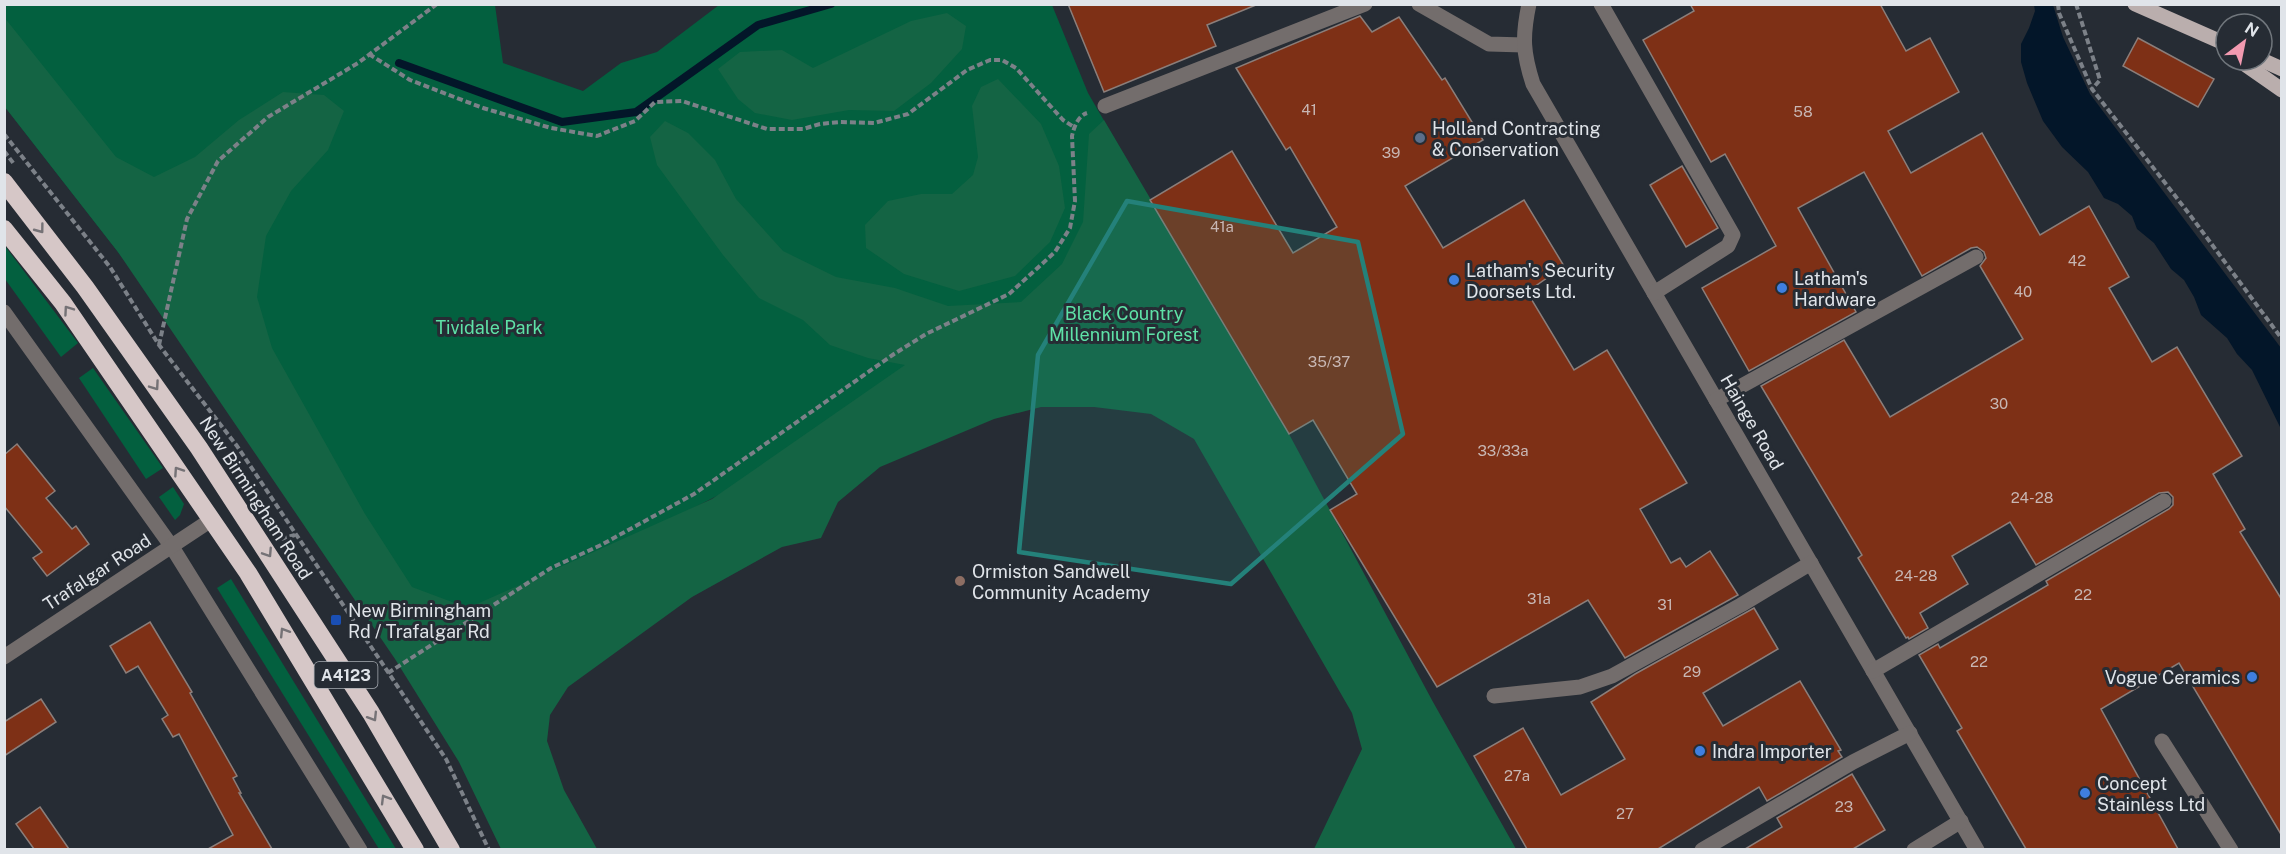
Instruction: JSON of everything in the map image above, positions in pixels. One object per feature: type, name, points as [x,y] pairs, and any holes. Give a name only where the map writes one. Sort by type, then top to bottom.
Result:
[{"type":"highway","name":"New Birmingham Road","points":[[4,182],[85,287],[199,448],[371,713],[452,849]]},
{"type":"highway","name":"A4123","points":[[4,229],[63,303],[248,573],[415,849]]},
{"type":"highway","points":[[211,520],[236,504]]},
{"type":"main road","points":[[2135,4],[2214,39]]},
{"type":"main road","points":[[2194,30],[2214,43]]},
{"type":"main road","points":[[2256,72],[2282,90]]},
{"type":"street","points":[[1105,106],[1365,4]]},
{"type":"street","points":[[1419,4],[1489,44],[1524,45]]},
{"type":"street","name":"Hainge Road","points":[[1529,4],[1523,32],[1526,62],[1533,84],[1977,849]]},
{"type":"street","points":[[1601,4],[1733,235],[1728,246],[1654,293]]},
{"type":"street","points":[[1716,400],[1976,256]]},
{"type":"street","points":[[4,312],[172,547],[360,849]]},
{"type":"street","points":[[1873,671],[2164,501]]},
{"type":"street","name":"Trafalgar Road","points":[[4,657],[211,520]]},
{"type":"street","points":[[1494,696],[1580,687],[1612,676],[1741,605],[1811,563]]},
{"type":"street","points":[[1702,849],[1853,762],[1910,733]]},
{"type":"street","points":[[2162,741],[2231,849]]},
{"type":"street","points":[[1914,849],[1961,821]]},
{"type":"path","points":[[159,345],[187,219],[218,161],[268,117],[369,54],[437,4]]},
{"type":"path","points":[[2058,4],[2059,13],[2092,89],[2282,339]]},
{"type":"path","points":[[2076,4],[2100,80],[2092,89]]},
{"type":"path","points":[[369,54],[410,80],[483,108],[550,128],[597,135],[635,121],[655,102],[682,101],[766,129],[803,129],[840,122],[874,123],[908,114],[967,70],[990,60],[1002,60],[1016,68],[1063,120],[1074,127]]},
{"type":"path","points":[[388,673],[551,568],[601,546],[694,494],[926,334],[1009,294],[1055,252],[1070,228],[1075,201],[1072,159],[1074,127],[1083,114],[1105,106]]},
{"type":"path","points":[[4,135],[110,267],[159,345],[237,446],[446,759],[489,849]]},
{"type":"highlighted area","points":[[1127,201],[1358,242],[1403,434],[1231,584],[1019,552],[1038,355]]},
{"type":"green space","name":"Tividale Park","points":[[5,5],[495,5],[503,63],[583,91],[621,63],[657,52],[719,5],[1052,5],[1088,93],[1188,261],[995,353],[413,652],[118,252],[5,107]]},
{"type":"green space","points":[[947,13],[966,26],[962,49],[931,83],[894,111],[849,110],[792,120],[755,113],[738,99],[718,69],[740,52],[782,50],[813,68],[911,21]]},
{"type":"green space","name":"Black Country Millennium Forest","points":[[4,17],[116,157],[154,177],[195,157],[239,120],[283,92],[324,95],[344,111],[328,150],[291,191],[266,236],[257,297],[272,348],[365,514],[412,587],[468,608],[712,499],[905,365],[868,358],[830,345],[803,320],[759,298],[723,255],[657,165],[650,137],[665,121],[688,133],[715,160],[736,199],[783,251],[836,277],[895,288],[948,306],[1021,302],[1062,264],[1083,222],[1089,134],[1104,120],[1289,434],[1433,702],[1516,849],[1314,849],[1362,749],[1352,713],[1194,439],[1151,414],[1094,407],[1041,407],[994,419],[880,467],[838,502],[821,538],[782,547],[692,597],[568,687],[550,715],[547,741],[564,790],[597,849],[501,849],[459,762],[395,659],[118,252],[5,107]]},
{"type":"green space","name":"Black Country Millennium Forest","points":[[998,79],[1041,124],[1059,166],[1065,208],[1050,242],[1015,276],[959,291],[904,274],[866,248],[865,225],[888,201],[921,194],[952,194],[973,175],[978,157],[972,106],[981,87]]},
{"type":"green space","points":[[5,246],[78,343],[61,357],[5,279]]},
{"type":"green space","points":[[93,368],[163,468],[146,479],[79,378]]},
{"type":"green space","points":[[173,487],[184,504],[180,515],[175,520],[159,497]]},
{"type":"green space","points":[[231,579],[396,849],[379,849],[217,588]]},
{"type":"water","points":[[2034,5],[2053,5],[2063,37],[2090,94],[2281,348],[2281,429],[2252,370],[2237,354],[2227,338],[2201,315],[2184,280],[2171,269],[2154,243],[2137,229],[2132,216],[2118,204],[2104,198],[2088,172],[2062,147],[2043,121],[2021,62],[2021,44],[2035,11]]},
{"type":"building","points":[[1068,4],[1256,5],[1207,25],[1216,46],[1104,92]]},
{"type":"building","points":[[1690,4],[1880,4],[1906,51],[1930,38],[1959,92],[1888,131],[1911,173],[1982,133],[2040,235],[2089,206],[2129,277],[2109,288],[2152,362],[2177,347],[2242,456],[2213,474],[2245,529],[2240,532],[2282,600],[2282,836],[2179,663],[2101,709],[2178,849],[2026,849],[1957,731],[1962,728],[1919,655],[1938,644],[1940,648],[2048,585],[2046,581],[2169,509],[2173,505],[2173,497],[2168,492],[2159,493],[2036,565],[2010,522],[1952,556],[1968,584],[1920,613],[1928,628],[1909,639],[1906,638],[1858,558],[1862,555],[1761,386],[1844,340],[1890,417],[2023,339],[1980,266],[1986,258],[1984,252],[1977,247],[1971,248],[1922,276],[1864,172],[1798,208],[1856,312],[1749,371],[1702,288],[1776,246],[1725,154],[1711,162],[1643,40],[1694,11]]},
{"type":"building","points":[[1360,16],[1372,32],[1399,17],[1442,80],[1445,78],[1483,140],[1405,186],[1443,248],[1524,200],[1564,266],[1527,292],[1574,370],[1607,350],[1687,483],[1640,509],[1671,563],[1680,558],[1686,567],[1710,551],[1738,595],[1625,658],[1588,600],[1437,687],[1330,510],[1357,494],[1313,420],[1289,434],[1150,200],[1232,151],[1293,253],[1337,227],[1290,147],[1286,150],[1236,68]]},
{"type":"building","points":[[2138,38],[2214,79],[2198,107],[2123,66]]},
{"type":"building","points":[[1682,166],[1718,228],[1686,247],[1650,185]]},
{"type":"building","points":[[17,444],[55,491],[46,498],[72,529],[76,526],[89,544],[47,576],[33,558],[42,552],[4,506],[4,455]]},
{"type":"building","points":[[1754,608],[1778,649],[1703,693],[1723,726],[1800,681],[1841,750],[1838,751],[1842,757],[1767,801],[1759,787],[1658,849],[1527,849],[1474,756],[1523,728],[1561,795],[1625,759],[1591,702],[1635,674]]},
{"type":"building","points":[[150,622],[192,692],[190,693],[237,776],[233,778],[241,793],[239,793],[272,849],[208,849],[233,835],[179,734],[173,737],[162,719],[168,715],[138,666],[126,673],[110,646]]},
{"type":"building","points":[[41,699],[56,722],[4,756],[4,722]]},
{"type":"building","points":[[1852,774],[1885,830],[1853,849],[1745,849],[1782,827],[1777,818]]},
{"type":"building","points":[[40,807],[69,849],[34,849],[16,824]]},
{"type":"waterway","points":[[399,63],[562,122],[636,112],[758,25],[831,4]]},
{"type":"place","name":"Holland Contracting & Conservation","points":[[1420,138]]},
{"type":"place","name":"Latham's Security Doorsets Ltd.","points":[[1454,280]]},
{"type":"place","name":"Latham's Hardware","points":[[1782,288]]},
{"type":"place","name":"Ormiston Sandwell Community Academy","points":[[960,581]]},
{"type":"place","name":"New Birmingham Rd / Trafalgar Rd","points":[[336,620]]},
{"type":"place","name":"Vogue Ceramics","points":[[2252,677]]},
{"type":"place","name":"Indra Importer","points":[[1700,751]]},
{"type":"place","name":"Concept Stainless Ltd","points":[[2085,793]]}]
